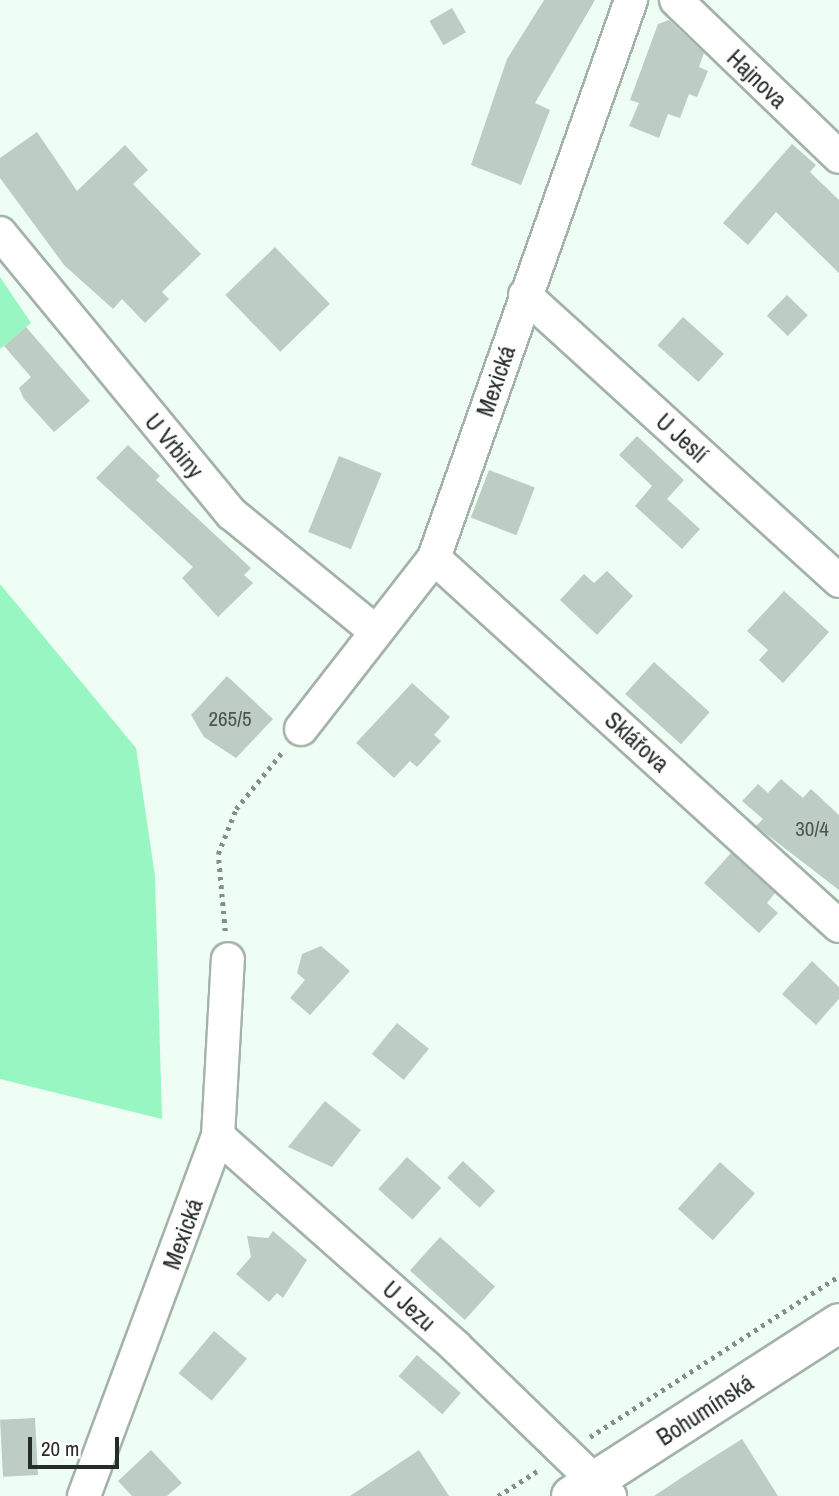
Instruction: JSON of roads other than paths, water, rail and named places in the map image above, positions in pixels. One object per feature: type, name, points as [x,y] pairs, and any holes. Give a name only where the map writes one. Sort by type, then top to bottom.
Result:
[{"type":"main road","name":"Bohumínská","points":[[592,1491],[839,1323]]},
{"type":"street","name":"Mexická","points":[[301,729],[434,558],[631,0]]},
{"type":"street","name":"Hajnova","points":[[676,0],[839,157]]},
{"type":"street","name":"U Vrbiny","points":[[0,233],[232,514],[376,632]]},
{"type":"street","name":"U Jeslí","points":[[525,295],[839,581]]},
{"type":"street","name":"Sklářova","points":[[434,558],[839,926]]},
{"type":"street","name":"Mexická","points":[[84,1496],[218,1136],[228,959]]},
{"type":"street","name":"U Jezu","points":[[218,1136],[567,1452],[592,1491]]}]
